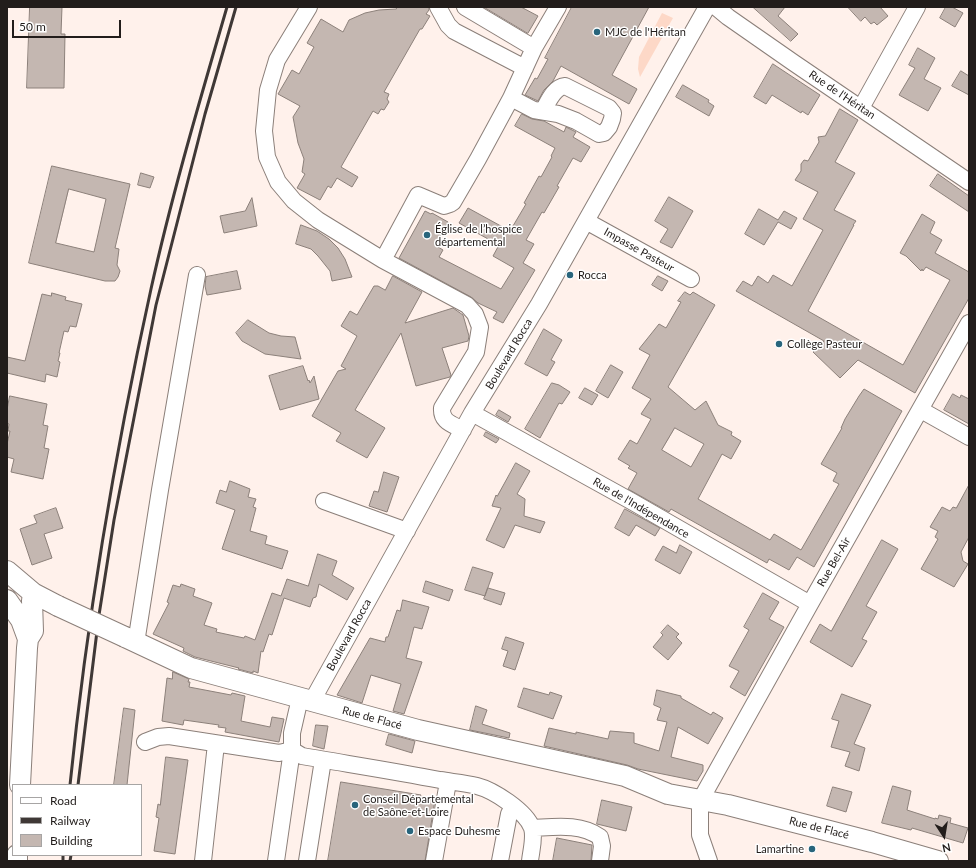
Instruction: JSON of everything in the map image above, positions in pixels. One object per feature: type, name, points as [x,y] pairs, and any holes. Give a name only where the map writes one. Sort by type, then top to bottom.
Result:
[{"type":"main road","name":"Rue de Flacé","points":[[7,570],[33,597]]},
{"type":"main road","name":"Rue de Flacé","points":[[7,584],[191,668],[418,730],[625,776],[668,794],[728,805],[872,842],[938,861]]},
{"type":"main road","points":[[28,639],[33,631],[33,597]]},
{"type":"main road","points":[[7,600],[21,620],[28,639],[20,784]]},
{"type":"main road","name":"Rue de Flacé","points":[[700,801],[726,814],[895,861]]},
{"type":"street","points":[[309,7],[277,60],[268,90],[264,131],[267,156],[278,182],[294,201],[318,220],[383,260],[467,305],[475,314],[480,327],[476,352],[442,408],[441,414],[448,422],[463,430]]},
{"type":"street","points":[[438,7],[448,25],[454,31],[525,68]]},
{"type":"street","points":[[465,7],[534,48]]},
{"type":"street","points":[[383,260],[418,195],[444,206],[453,202],[511,98],[534,48],[558,7]]},
{"type":"street","name":"Boulevard Rocca","points":[[276,861],[295,719],[407,531],[472,413],[539,304],[707,7]]},
{"type":"street","name":"Rue de l'Héritan","points":[[716,7],[728,17],[969,182]]},
{"type":"street","points":[[861,108],[917,7]]},
{"type":"street","points":[[511,98],[534,110],[543,111]]},
{"type":"street","name":"Impasse Pasteur","points":[[586,221],[691,279]]},
{"type":"street","points":[[131,640],[160,490],[198,275]]},
{"type":"street","name":"Rue Bel-Air","points":[[700,801],[969,323]]},
{"type":"street","points":[[921,410],[969,437]]},
{"type":"street","name":"Rue de l'Indépendance","points":[[472,413],[631,501],[810,604]]},
{"type":"street","points":[[324,501],[407,531]]},
{"type":"street","points":[[145,742],[158,737],[169,736],[279,753],[292,750],[302,756],[478,786],[502,798],[528,820],[532,828],[530,861]]},
{"type":"street","points":[[203,861],[216,744]]},
{"type":"street","points":[[307,861],[323,760]]},
{"type":"street","points":[[434,861],[448,782]]},
{"type":"street","points":[[700,801],[700,836],[709,861]]},
{"type":"street","points":[[500,861],[509,814],[513,806]]},
{"type":"street","points":[[532,828],[582,828],[593,832],[600,837],[602,846],[600,861]]},
{"type":"shaded area","points":[[662,13],[673,18],[640,77],[638,69],[639,57]]},
{"type":"building","points":[[30,7],[62,7],[61,34],[65,34],[64,88],[27,88]]},
{"type":"building","points":[[397,7],[429,7],[426,14],[430,16],[422,29],[420,29],[384,92],[389,94],[387,99],[389,102],[384,110],[381,109],[378,114],[373,111],[341,167],[358,177],[352,187],[337,178],[331,188],[328,186],[320,200],[297,188],[305,174],[302,172],[304,159],[298,143],[293,117],[300,106],[278,94],[292,70],[299,74],[314,47],[307,43],[321,19],[343,32],[349,20],[365,13],[396,9]]},
{"type":"building","points":[[484,7],[521,7],[538,16],[528,33]]},
{"type":"building","name":"MJC de l'Héritan","points":[[572,7],[649,7],[612,75],[637,89],[629,104],[561,66],[553,81],[544,90],[538,101],[525,95],[535,78],[537,79],[548,59],[545,58]]},
{"type":"building","points":[[753,7],[785,7],[778,16],[798,34],[791,41]]},
{"type":"building","points":[[848,7],[880,7],[888,16],[877,25],[874,22],[871,24],[865,17],[861,21]]},
{"type":"building","points":[[946,7],[952,7],[963,13],[955,27],[940,18]]},
{"type":"building","points":[[918,48],[935,58],[924,79],[941,88],[928,111],[899,95],[915,68],[909,65]]},
{"type":"building","points":[[773,64],[820,95],[808,115],[802,111],[801,113],[772,95],[766,104],[754,97]]},
{"type":"building","points":[[961,71],[969,76],[969,95],[952,86]]},
{"type":"building","points":[[683,85],[709,100],[708,102],[714,106],[709,116],[676,97]]},
{"type":"building","points":[[840,109],[858,120],[835,162],[855,173],[834,210],[856,221],[808,311],[903,365],[950,280],[926,267],[923,271],[922,269],[921,271],[906,256],[900,253],[922,214],[935,222],[930,233],[942,240],[935,253],[969,272],[969,298],[915,393],[858,360],[840,378],[813,352],[824,341],[736,291],[743,281],[752,286],[758,276],[768,283],[773,275],[792,286],[823,230],[803,219],[818,192],[795,180],[801,171],[801,164],[804,160],[808,161],[819,142],[818,137],[825,136]]},
{"type":"building","points":[[522,114],[532,119],[544,121],[564,132],[566,127],[576,132],[573,137],[590,147],[581,162],[573,158],[557,186],[559,187],[544,213],[542,212],[526,240],[534,244],[523,263],[535,270],[503,323],[493,318],[497,312],[478,303],[471,297],[399,258],[425,211],[431,214],[432,213],[448,222],[435,245],[443,250],[439,257],[501,289],[514,268],[493,256],[499,245],[459,223],[468,208],[510,231],[526,204],[524,203],[539,176],[541,177],[552,157],[551,156],[555,148],[515,126]]},
{"type":"building","points":[[52,166],[130,184],[115,248],[119,249],[117,265],[120,271],[115,281],[105,281],[29,263]],"holes":[[[69,189],[106,199],[94,252],[56,243]]]},
{"type":"building","points":[[141,173],[154,177],[150,188],[138,185]]},
{"type":"building","points":[[938,174],[969,196],[969,212],[930,186]]},
{"type":"building","points":[[669,197],[693,211],[672,248],[660,242],[668,229],[655,221]]},
{"type":"building","points":[[252,198],[257,226],[224,233],[220,216],[245,211]]},
{"type":"building","points":[[759,209],[778,220],[784,211],[797,218],[791,229],[778,222],[764,245],[745,234]]},
{"type":"building","points":[[301,225],[317,231],[329,239],[338,248],[345,259],[352,277],[332,281],[330,271],[318,256],[311,249],[296,244]]},
{"type":"building","points":[[237,271],[241,289],[207,295],[205,286],[206,277]]},
{"type":"building","points":[[393,276],[422,292],[405,323],[453,308],[463,315],[469,336],[468,341],[442,348],[451,375],[450,377],[416,386],[401,333],[355,410],[385,428],[367,458],[336,441],[341,433],[312,416],[338,371],[346,369],[341,366],[357,336],[341,326],[350,311],[357,315],[374,286],[378,286],[385,290]]},
{"type":"building","points":[[658,276],[668,281],[662,291],[652,285]]},
{"type":"building","points":[[685,292],[690,295],[693,292],[715,305],[668,387],[695,410],[706,401],[718,425],[732,432],[731,435],[741,441],[731,459],[722,454],[698,499],[770,540],[774,534],[801,550],[839,484],[833,481],[837,473],[821,464],[842,428],[845,419],[864,389],[902,411],[814,567],[797,557],[789,570],[769,559],[767,563],[671,509],[669,512],[628,489],[637,473],[628,468],[630,466],[618,459],[630,440],[637,444],[651,419],[641,414],[651,399],[632,388],[650,355],[639,349],[659,324],[666,328],[681,302],[678,301]],"holes":[[[675,428],[704,444],[691,467],[662,450]]]},
{"type":"building","points":[[52,293],[66,297],[65,300],[82,304],[76,327],[70,326],[68,332],[64,331],[59,353],[58,361],[60,362],[57,377],[46,374],[45,382],[7,373],[7,357],[25,361],[42,294],[51,296]]},
{"type":"building","points":[[248,320],[269,333],[295,337],[301,359],[265,354],[242,341],[236,333]]},
{"type":"building","points":[[544,329],[562,340],[551,360],[555,362],[547,376],[525,364]]},
{"type":"building","points":[[611,365],[623,372],[608,398],[596,391]]},
{"type":"building","points":[[303,366],[310,383],[314,376],[319,399],[280,410],[269,376]]},
{"type":"building","points":[[552,383],[559,385],[570,392],[562,404],[559,403],[540,438],[525,429]]},
{"type":"building","points":[[585,388],[598,395],[592,405],[579,398]]},
{"type":"building","points":[[953,394],[960,398],[961,395],[969,399],[969,424],[944,410]]},
{"type":"building","points":[[10,396],[47,404],[43,425],[48,426],[44,448],[49,449],[43,479],[11,472],[14,459],[7,457],[7,444],[10,431],[8,431],[9,424],[7,423],[7,410]]},
{"type":"building","points":[[499,410],[511,417],[508,422],[496,415]]},
{"type":"building","points":[[486,432],[499,439],[496,443],[484,436]]},
{"type":"building","points":[[516,463],[530,471],[517,494],[525,499],[524,516],[545,522],[540,533],[515,525],[504,548],[486,540],[501,508],[492,506],[496,495],[497,496]]},
{"type":"building","points":[[384,472],[399,477],[387,512],[369,506],[374,491],[378,492]]},
{"type":"building","points":[[230,481],[250,489],[248,497],[256,499],[253,507],[256,508],[250,531],[267,536],[265,544],[288,551],[282,569],[222,549],[235,510],[216,503],[220,490],[226,492]]},
{"type":"building","points":[[969,485],[969,537],[961,552],[963,561],[968,564],[954,587],[921,569],[938,539],[935,537],[938,531],[930,527],[942,507],[950,511],[953,507],[956,508]]},
{"type":"building","points":[[56,508],[63,528],[44,534],[52,558],[32,565],[20,529],[37,523],[34,516]]},
{"type":"building","points":[[625,509],[660,528],[655,536],[636,525],[629,536],[615,528]]},
{"type":"building","points":[[882,540],[898,549],[866,606],[877,612],[862,639],[867,641],[852,667],[810,642],[820,624],[831,631]]},
{"type":"building","points":[[680,545],[692,552],[680,574],[655,560],[663,546],[676,553]]},
{"type":"building","points":[[318,554],[337,561],[332,575],[354,588],[347,600],[319,584],[316,597],[313,598],[310,607],[284,598],[272,635],[269,634],[263,652],[261,651],[258,673],[253,671],[253,673],[195,657],[183,651],[184,648],[153,634],[169,603],[167,602],[173,585],[180,587],[181,584],[195,589],[193,596],[212,603],[204,625],[217,629],[216,632],[244,638],[245,636],[255,640],[272,593],[281,596],[287,579],[308,586]]},
{"type":"building","points":[[473,567],[493,573],[485,596],[465,590]]},
{"type":"building","points":[[426,581],[453,590],[449,601],[423,592]]},
{"type":"building","points":[[488,588],[505,593],[501,605],[484,599]]},
{"type":"building","points":[[763,593],[779,602],[769,619],[784,627],[745,696],[730,687],[739,671],[729,666],[749,630],[744,627]]},
{"type":"building","points":[[403,600],[429,607],[422,629],[414,627],[406,658],[422,662],[404,714],[393,711],[401,684],[371,675],[362,703],[337,695],[370,638],[385,642],[397,610],[400,611]]},
{"type":"building","points":[[668,625],[679,634],[676,637],[682,643],[668,660],[653,647],[663,635],[661,633]]},
{"type":"building","points":[[506,637],[524,643],[515,670],[503,666],[508,651],[502,649]]},
{"type":"building","points":[[173,672],[189,679],[189,687],[231,695],[232,693],[245,696],[241,721],[270,727],[272,717],[284,719],[279,742],[225,732],[226,728],[218,727],[219,725],[184,720],[183,725],[162,721],[167,678],[172,679]]},
{"type":"building","points":[[524,688],[549,695],[550,692],[562,696],[553,719],[518,707]]},
{"type":"building","points":[[657,690],[681,696],[681,698],[711,715],[713,712],[723,718],[708,744],[678,727],[671,757],[703,765],[703,771],[697,781],[638,769],[627,765],[544,746],[549,728],[608,739],[610,731],[634,733],[634,743],[659,751],[667,722],[657,720],[661,708],[654,705]]},
{"type":"building","points":[[842,694],[871,705],[854,744],[865,748],[859,771],[845,766],[850,752],[831,747],[839,721],[832,719]]},
{"type":"building","points":[[476,706],[487,710],[482,724],[510,733],[509,738],[470,730]]},
{"type":"building","points":[[124,708],[135,710],[127,784],[114,784]]},
{"type":"building","points":[[316,725],[328,726],[324,749],[313,746]]},
{"type":"building","points":[[389,734],[415,741],[412,753],[386,745]]},
{"type":"building","points":[[166,757],[188,760],[175,854],[154,851],[159,818],[156,817],[158,804],[160,805]]},
{"type":"building","points":[[341,782],[421,795],[420,797],[435,800],[425,861],[328,861]]},
{"type":"building","points":[[893,786],[911,791],[907,810],[935,819],[938,819],[939,815],[951,818],[950,823],[968,828],[963,843],[912,828],[911,830],[882,823]]},
{"type":"building","points":[[833,787],[852,792],[846,812],[827,806]]},
{"type":"building","points":[[602,800],[632,807],[626,831],[597,824]]},
{"type":"building","points":[[557,838],[592,845],[591,861],[553,861]]},
{"type":"railway","points":[[70,784],[85,660],[103,536],[138,350],[168,218],[227,7]]},
{"type":"railway","points":[[78,784],[99,615],[114,520],[156,305],[205,114],[236,7]]},
{"type":"railway","points":[[63,856],[63,861]]},
{"type":"railway","points":[[70,861],[71,856]]},
{"type":"place","name":"MJC de l'Héritan","points":[[597,32]]},
{"type":"place","name":"Église de l’hospice départemental","points":[[427,235]]},
{"type":"place","name":"Rocca","points":[[570,275]]},
{"type":"place","name":"Collège Pasteur","points":[[779,344]]},
{"type":"place","name":"Conseil Départemental de Saône-et-Loire","points":[[355,805]]},
{"type":"place","name":"Espace Duhesme","points":[[410,831]]},
{"type":"place","name":"Lamartine","points":[[812,849]]}]
